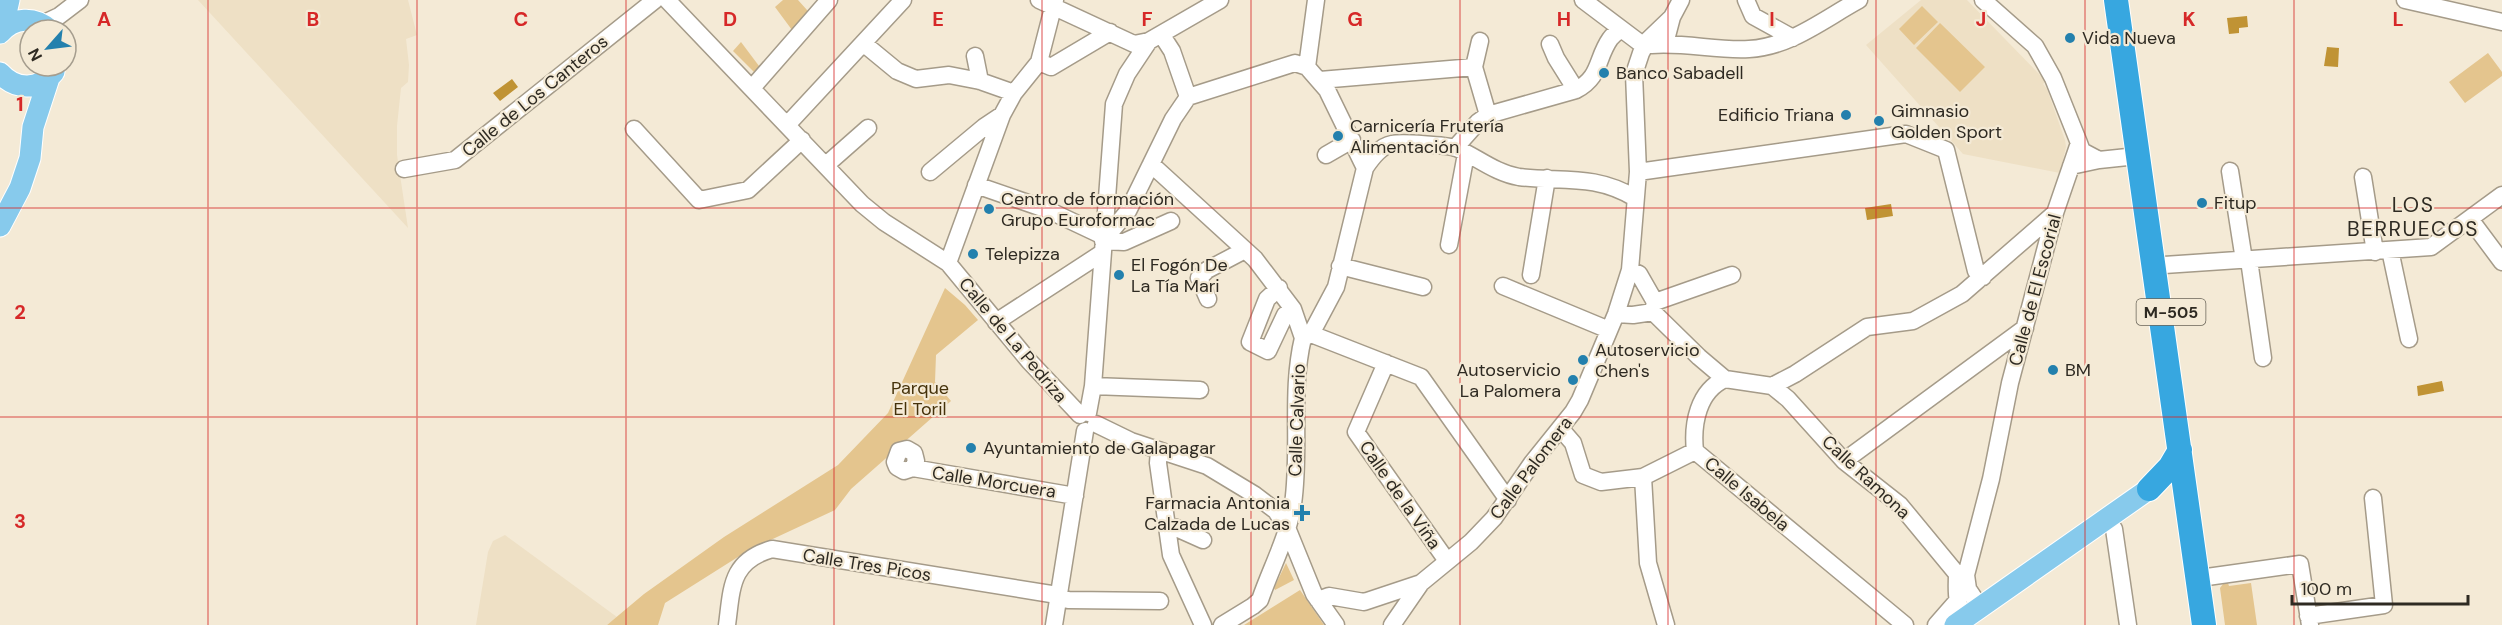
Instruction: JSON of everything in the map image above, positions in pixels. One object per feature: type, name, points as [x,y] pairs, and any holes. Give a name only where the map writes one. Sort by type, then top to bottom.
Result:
[{"type":"highway","name":"M-505","points":[[2116,0],[2204,625]]},
{"type":"highway","name":"M-505","points":[[2126,0],[2214,625]]},
{"type":"highway","points":[[2149,489],[2170,467],[2180,450]]},
{"type":"highway","points":[[2149,489],[2172,486],[2186,494]]},
{"type":"main road","points":[[1,32],[9,0]]},
{"type":"main road","points":[[20,0],[36,18]]},
{"type":"main road","points":[[1,32],[18,21]]},
{"type":"main road","points":[[5,79],[29,86],[43,78]]},
{"type":"main road","points":[[0,226],[20,188],[30,158],[33,127],[51,78]]},
{"type":"main road","points":[[5,79],[26,102],[33,127]]},
{"type":"main road","points":[[1965,612],[2149,489]]},
{"type":"street","points":[[55,18],[80,0]]},
{"type":"street","points":[[71,18],[80,0]]},
{"type":"street","name":"Calle de Los Canteros","points":[[404,169],[455,160],[655,0]]},
{"type":"street","name":"Calle de La Pedriza","points":[[667,0],[874,214],[948,263],[996,322],[1070,406],[1087,421],[1131,441],[1207,466],[1252,492],[1276,511],[1288,530],[1300,563],[1318,600],[1336,625]]},
{"type":"street","points":[[752,88],[829,0]]},
{"type":"street","points":[[787,125],[903,0]]},
{"type":"street","points":[[948,263],[1002,115],[1014,93],[1039,62],[1050,2],[1134,44],[1155,37],[1220,0]]},
{"type":"street","points":[[1307,67],[1316,0]]},
{"type":"street","points":[[1583,0],[1621,30],[1653,45],[1748,50],[1765,48],[1793,38],[1848,2]]},
{"type":"street","points":[[1746,0],[1753,16],[1793,38]]},
{"type":"street","points":[[1983,0],[2035,46],[2053,78],[2082,151],[2099,160]]},
{"type":"street","points":[[2410,1],[2502,22]]},
{"type":"street","points":[[1503,286],[1609,330],[1630,270],[1638,172],[1634,74],[1676,6]]},
{"type":"street","points":[[1449,245],[1461,151],[1478,122],[1488,116],[1585,86],[1597,71],[1610,39],[1621,30]]},
{"type":"street","points":[[1039,62],[1051,67],[1110,32]]},
{"type":"street","points":[[1155,37],[1172,51],[1188,97]]},
{"type":"street","points":[[1054,625],[1093,386],[1114,104],[1127,74],[1155,37]]},
{"type":"street","points":[[1480,41],[1474,67],[1488,116]]},
{"type":"street","points":[[863,43],[897,71],[916,79],[949,75],[980,81],[1014,93]]},
{"type":"street","points":[[1550,44],[1576,90]]},
{"type":"street","points":[[975,56],[980,81]]},
{"type":"street","points":[[996,322],[1103,243],[1128,211],[1173,119],[1188,97],[1295,63],[1307,67],[1320,80],[1365,168]]},
{"type":"street","points":[[1320,80],[1474,67]]},
{"type":"street","points":[[930,172],[1002,115]]},
{"type":"street","points":[[634,129],[699,200],[748,190],[802,140]]},
{"type":"street","points":[[825,165],[868,129]]},
{"type":"street","points":[[1638,172],[1906,134],[1947,150],[1976,271],[1983,277]]},
{"type":"street","points":[[1326,155],[1352,140]]},
{"type":"street","name":"Calle de El Escorial","points":[[1961,575],[1986,501],[2010,383],[2055,213],[2079,143]]},
{"type":"street","points":[[1365,168],[1371,158],[1391,144],[1461,151],[1503,173],[1582,180],[1617,187],[1635,198]]},
{"type":"street","points":[[2071,166],[2137,156]]},
{"type":"street","points":[[1151,164],[1245,250],[1279,288],[1307,336],[1421,377],[1508,500]]},
{"type":"street","name":"Calle Calvario","points":[[1222,625],[1260,600],[1288,530],[1293,503],[1296,461],[1297,365],[1307,336],[1336,287],[1365,168]]},
{"type":"street","points":[[2230,171],[2263,358]]},
{"type":"street","points":[[2363,177],[2409,339]]},
{"type":"street","points":[[1531,275],[1547,178]]},
{"type":"street","points":[[976,185],[1048,210],[1103,243],[1124,242],[1171,221]]},
{"type":"street","points":[[2164,266],[2431,247],[2502,195]]},
{"type":"street","points":[[1695,451],[1693,433],[1703,397],[1718,382],[1725,379],[1772,386],[1795,374],[1867,327],[1913,321],[1962,294],[2055,213]]},
{"type":"street","points":[[2470,219],[2502,262]]},
{"type":"street","points":[[1208,299],[1199,279],[1207,270],[1245,250]]},
{"type":"street","points":[[1340,266],[1423,286]]},
{"type":"street","points":[[1630,270],[1639,274],[1654,307],[1699,357],[1725,379]]},
{"type":"street","points":[[1616,314],[1633,315],[1732,275]]},
{"type":"street","points":[[1279,288],[1267,299],[1250,342],[1268,351],[1285,315],[1295,312],[1320,317]]},
{"type":"street","points":[[1844,461],[2025,328]]},
{"type":"street","name":"Calle Palomera","points":[[1392,625],[1421,583],[1486,526],[1508,500],[1532,463],[1580,400],[1609,330]]},
{"type":"street","name":"Calle de la Viña","points":[[1386,363],[1356,432],[1447,561]]},
{"type":"street","points":[[1093,386],[1200,390]]},
{"type":"street","name":"Calle Ramona","points":[[1772,386],[1788,399],[1844,461],[1900,505],[1961,575]]},
{"type":"street","name":"Calle Isabela","points":[[1560,428],[1573,443],[1583,475],[1602,482],[1643,477],[1695,451],[1905,625]]},
{"type":"street","points":[[1159,450],[1158,463],[1171,555],[1203,625]]},
{"type":"street","name":"Calle Morcuera","points":[[913,468],[1075,496]]},
{"type":"street","points":[[1643,477],[1648,563],[1666,625]]},
{"type":"street","points":[[2207,577],[2300,564],[2309,620],[2384,605],[2373,498]]},
{"type":"street","points":[[2107,518],[2114,529],[2128,625]]},
{"type":"street","points":[[1165,522],[1203,540]]},
{"type":"street","name":"Calle Tres Picos","points":[[727,625],[737,572],[745,562],[757,554],[772,549],[1068,600],[1160,601]]},
{"type":"street","points":[[1961,575],[1968,589],[1965,612]]},
{"type":"street","points":[[1961,575],[1965,612]]},
{"type":"street","name":"Calle Palomera","points":[[1318,600],[1329,596],[1364,602],[1421,583]]},
{"type":"street","points":[[1936,625],[1965,612]]},
{"type":"shaded area","points":[[198,0],[408,0],[417,35],[406,39],[408,82],[401,88],[397,155],[408,228]]},
{"type":"shaded area","points":[[1921,0],[1967,0],[2046,81],[2043,84],[2047,89],[2065,140],[2066,147],[2060,173],[1963,154],[1866,45]]},
{"type":"shaded area","points":[[2247,16],[2248,27],[2239,28],[2239,33],[2229,34],[2227,18]]},
{"type":"shaded area","points":[[2327,47],[2339,48],[2338,67],[2324,66]]},
{"type":"shaded area","points":[[512,79],[518,87],[500,101],[493,93]]},
{"type":"shaded area","points":[[1891,204],[1893,216],[1867,220],[1865,208]]},
{"type":"shaded area","points":[[2442,381],[2444,391],[2418,396],[2417,386]]},
{"type":"shaded area","points":[[505,535],[617,617],[607,625],[476,625],[488,552],[493,541]]},
{"type":"green space","points":[[783,0],[798,0],[807,10],[808,15],[792,30],[775,7]]},
{"type":"green space","points":[[1922,6],[1938,22],[1914,45],[1899,29]]},
{"type":"green space","points":[[1940,23],[1985,67],[1960,92],[1916,48]]},
{"type":"green space","points":[[741,42],[762,70],[754,72],[733,51]]},
{"type":"green space","points":[[2488,53],[2502,72],[2502,76],[2465,103],[2449,82]]},
{"type":"green space","name":"Parque El Toril","points":[[945,288],[978,320],[936,355],[935,382],[951,401],[851,489],[835,510],[749,550],[665,603],[658,625],[607,625],[644,594],[724,537],[838,465],[888,413]]},
{"type":"green space","points":[[1286,563],[1294,580],[1275,590],[1274,588]]},
{"type":"green space","points":[[2228,583],[2229,586],[2251,583],[2257,625],[2225,625],[2220,588],[2223,584]]},
{"type":"green space","points":[[1300,590],[1324,625],[1244,625]]},
{"type":"place","name":"Vida Nueva","points":[[2070,38]]},
{"type":"place","name":"Banco Sabadell","points":[[1604,73]]},
{"type":"place","name":"Edificio Triana","points":[[1846,115]]},
{"type":"place","name":"Gimnasio Golden Sport","points":[[1879,121]]},
{"type":"place","name":"Carnicería Frutería Alimentación","points":[[1338,136]]},
{"type":"place","name":"Fitup","points":[[2202,203]]},
{"type":"place","name":"Centro de formación Grupo Euroformac","points":[[989,209]]},
{"type":"place","name":"Telepizza","points":[[973,254]]},
{"type":"place","name":"El Fogón De La Tía Mari","points":[[1119,275]]},
{"type":"place","name":"Autoservicio Chen's","points":[[1583,360]]},
{"type":"place","name":"BM","points":[[2053,370]]},
{"type":"place","name":"Autoservicio La Palomera","points":[[1573,380]]},
{"type":"place","name":"Ayuntamiento de Galapagar","points":[[971,448]]},
{"type":"place","name":"Farmacia Antonia Calzada de Lucas","points":[[1302,513]]},
{"type":"district","name":"LOS BERRUECOS","points":[[2413,217]]}]
